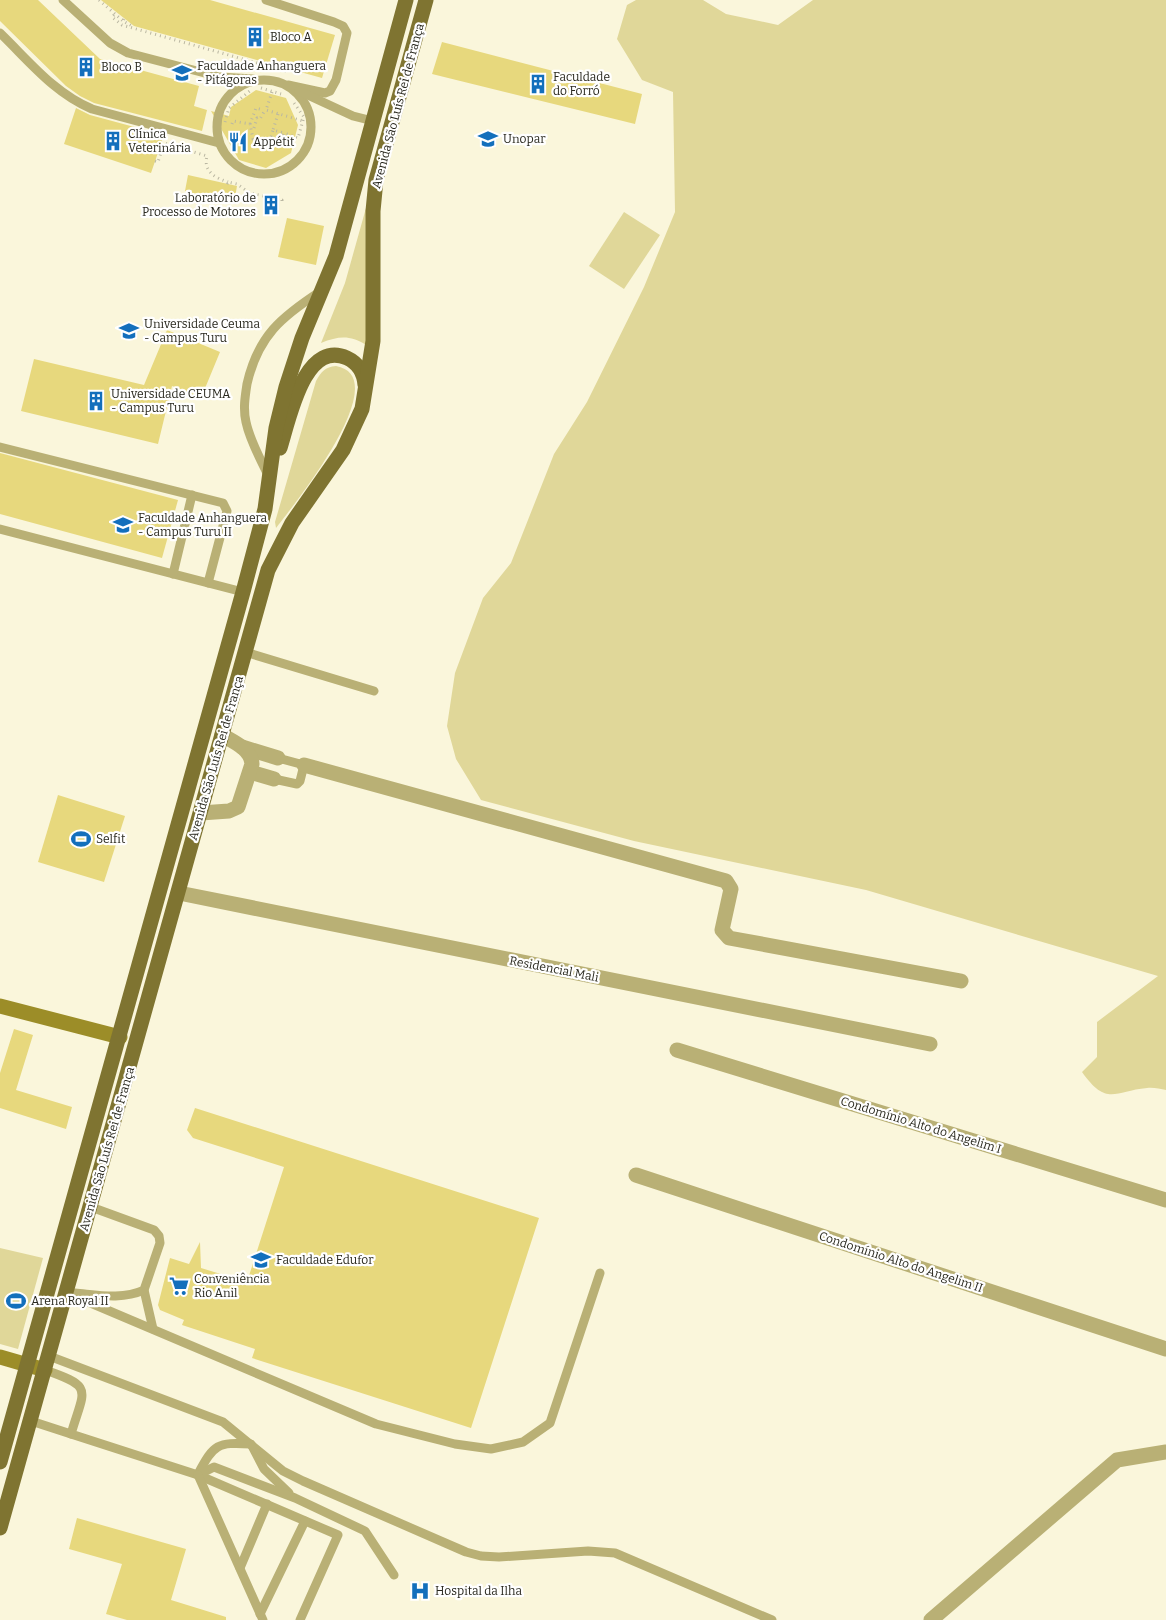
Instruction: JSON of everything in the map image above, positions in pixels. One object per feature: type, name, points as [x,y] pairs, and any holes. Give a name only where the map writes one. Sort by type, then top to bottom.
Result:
[{"type":"main road","name":"Avenida São Luís Rei de França","points":[[0,1462],[243,592],[265,509],[276,428],[286,387],[302,338],[336,256],[406,0]]},
{"type":"main road","name":"Avenida São Luís Rei de França","points":[[0,1528],[274,556],[292,523],[343,450],[357,422],[365,394],[373,341],[373,211],[376,180],[426,0]]},
{"type":"main road","points":[[270,478],[304,377],[315,363],[330,355],[341,356],[353,361],[362,373],[365,394]]},
{"type":"street","points":[[222,735],[242,747],[278,758]]},
{"type":"street","points":[[201,813],[229,811],[238,808],[250,772],[252,758],[242,747]]},
{"type":"street","points":[[304,765],[726,882],[731,889],[722,930],[729,938],[961,981]]},
{"type":"street","points":[[250,772],[274,779]]},
{"type":"street","name":"Residencial Mali","points":[[178,893],[930,1044]]},
{"type":"street","points":[[0,1006],[120,1037]]},
{"type":"street","name":"Condomínio Alto do Angelim I","points":[[676,1050],[1166,1200]]},
{"type":"street","name":"Condomínio Alto do Angelim II","points":[[636,1175],[1166,1349]]},
{"type":"street","points":[[0,1357],[28,1365],[47,1363]]},
{"type":"street","points":[[931,1620],[1117,1460],[1166,1452]]},
{"type":"lane","points":[[63,0],[110,43],[128,53],[220,77],[265,80],[325,93],[330,91],[336,80],[347,33],[343,26],[266,0]]},
{"type":"lane","points":[[0,33],[59,91],[78,103],[92,109],[219,143]]},
{"type":"lane","points":[[265,80],[255,80],[237,88],[223,102],[216,120],[219,143],[232,162],[252,173],[275,173],[295,163],[308,144],[311,124],[306,105],[300,96],[283,84]]},
{"type":"lane","points":[[283,84],[353,116],[373,121]]},
{"type":"lane","points":[[270,478],[246,423],[245,397],[250,374],[263,341],[271,330],[295,308],[323,290]]},
{"type":"lane","points":[[0,447],[223,504],[227,511],[208,583]]},
{"type":"lane","points":[[173,574],[192,496]]},
{"type":"lane","points":[[0,529],[243,592]]},
{"type":"lane","points":[[246,652],[374,691]]},
{"type":"lane","points":[[274,779],[297,784],[300,781],[304,765],[278,758]]},
{"type":"lane","points":[[91,1207],[154,1230],[159,1236],[160,1243],[144,1290],[153,1329]]},
{"type":"lane","points":[[67,1293],[376,1424],[455,1444],[490,1448],[523,1442],[550,1423],[600,1273]]},
{"type":"lane","points":[[67,1293],[118,1297],[133,1295],[144,1290]]},
{"type":"lane","points":[[47,1363],[80,1385],[83,1393],[71,1434]]},
{"type":"lane","points":[[47,1363],[216,1419],[251,1444],[283,1471],[303,1482],[466,1552],[499,1557],[588,1550],[615,1553],[772,1620]]},
{"type":"lane","points":[[31,1421],[198,1474],[338,1535],[300,1620]]},
{"type":"lane","points":[[198,1474],[210,1452],[216,1446],[232,1443],[251,1444]]},
{"type":"lane","points":[[251,1444],[264,1469],[295,1498]]},
{"type":"lane","points":[[198,1474],[214,1467],[295,1498],[364,1531],[394,1575]]},
{"type":"lane","points":[[198,1474],[262,1617]]},
{"type":"lane","points":[[240,1568],[267,1504]]},
{"type":"lane","points":[[262,1617],[305,1521]]},
{"type":"path","points":[[99,0],[114,15],[136,29]]},
{"type":"path","points":[[114,15],[112,17],[122,25],[295,74]]},
{"type":"path","points":[[252,126],[225,121],[229,108],[256,87],[285,96]]},
{"type":"path","points":[[252,126],[257,118],[260,119],[272,92]]},
{"type":"path","points":[[272,129],[298,138],[304,117],[290,97]]},
{"type":"path","points":[[278,114],[271,137],[258,143],[253,139],[252,126],[256,108],[264,110],[303,121]]},
{"type":"path","points":[[155,161],[158,162],[164,143],[207,156],[205,164],[208,171],[219,179],[227,183],[236,184],[250,193],[282,200],[282,202]]},
{"type":"shaded area","points":[[636,0],[703,0],[726,14],[778,25],[813,0],[1166,0],[1166,1090],[1149,1088],[1112,1094],[1105,1093],[1098,1090],[1082,1072],[1097,1057],[1097,1022],[1158,976],[866,890],[634,841],[481,800],[456,759],[447,726],[455,673],[483,598],[511,563],[554,454],[587,402],[644,287],[675,212],[673,92],[642,80],[617,39],[627,5]]},
{"type":"shaded area","points":[[366,208],[366,345],[349,338],[333,339],[321,343],[345,283]]},
{"type":"shaded area","points":[[624,212],[660,235],[624,289],[589,266]]},
{"type":"shaded area","points":[[336,366],[352,375],[355,393],[348,416],[319,470],[276,528],[275,522],[316,381],[324,371]]},
{"type":"shaded area","name":"Arena Royal II","points":[[0,1248],[43,1258],[18,1349],[0,1344]]},
{"type":"building","name":"Bloco B","points":[[0,0],[38,0],[100,59],[199,86],[194,106],[207,110],[202,131],[94,103],[80,96],[66,86],[0,21]]},
{"type":"building","name":"Bloco A","points":[[101,0],[210,0],[335,35],[322,78],[134,26]]},
{"type":"building","name":"Faculdade do Forró","points":[[442,42],[642,94],[635,124],[432,74]]},
{"type":"building","points":[[256,90],[286,98],[298,125],[291,153],[266,168],[239,160],[211,111],[229,116],[231,107]]},
{"type":"building","name":"Clínica Veterinária","points":[[76,108],[90,115],[164,135],[151,173],[64,144]]},
{"type":"building","points":[[188,175],[237,186],[234,203],[185,191]]},
{"type":"building","points":[[287,218],[324,226],[316,265],[278,257]]},
{"type":"building","name":"Universidade CEUMA - Campus Turu","points":[[167,330],[220,352],[201,398],[172,386],[158,444],[21,411],[34,359],[144,385]]},
{"type":"building","points":[[0,453],[178,500],[162,558],[0,514]]},
{"type":"building","name":"Selfit","points":[[58,795],[125,816],[104,882],[38,862]]},
{"type":"building","points":[[14,1029],[33,1035],[16,1090],[72,1107],[66,1129],[0,1108],[0,1073]]},
{"type":"building","points":[[195,1108],[539,1218],[471,1428],[252,1358],[255,1349],[182,1325],[184,1320],[160,1310],[158,1305],[170,1258],[189,1264],[200,1242],[201,1268],[247,1282],[284,1167],[193,1138],[187,1130]]},
{"type":"building","points":[[77,1518],[186,1549],[171,1600],[226,1617],[226,1620],[127,1620],[106,1614],[122,1564],[69,1549]]},
{"type":"place","name":"Bloco A","points":[[255,37]]},
{"type":"place","name":"Bloco B","points":[[86,67]]},
{"type":"place","name":"Faculdade Anhanguera - Pitágoras","points":[[182,73]]},
{"type":"place","name":"Faculdade do Forró","points":[[538,84]]},
{"type":"place","name":"Unopar","points":[[488,139]]},
{"type":"place","name":"Clínica Veterinária","points":[[113,141]]},
{"type":"place","name":"Appétit","points":[[238,142]]},
{"type":"place","name":"Laboratório de Processo de Motores","points":[[271,205]]},
{"type":"place","name":"Universidade Ceuma - Campus Turu","points":[[129,331]]},
{"type":"place","name":"Universidade CEUMA - Campus Turu","points":[[96,401]]},
{"type":"place","name":"Faculdade Anhanguera - Campus Turu II","points":[[123,525]]},
{"type":"place","name":"Selfit","points":[[81,839]]},
{"type":"place","name":"Faculdade Edufor","points":[[261,1260]]},
{"type":"place","name":"Conveniência Rio Anil","points":[[179,1286]]},
{"type":"place","name":"Arena Royal II","points":[[16,1301]]},
{"type":"place","name":"Hospital da Ilha","points":[[420,1591]]}]
